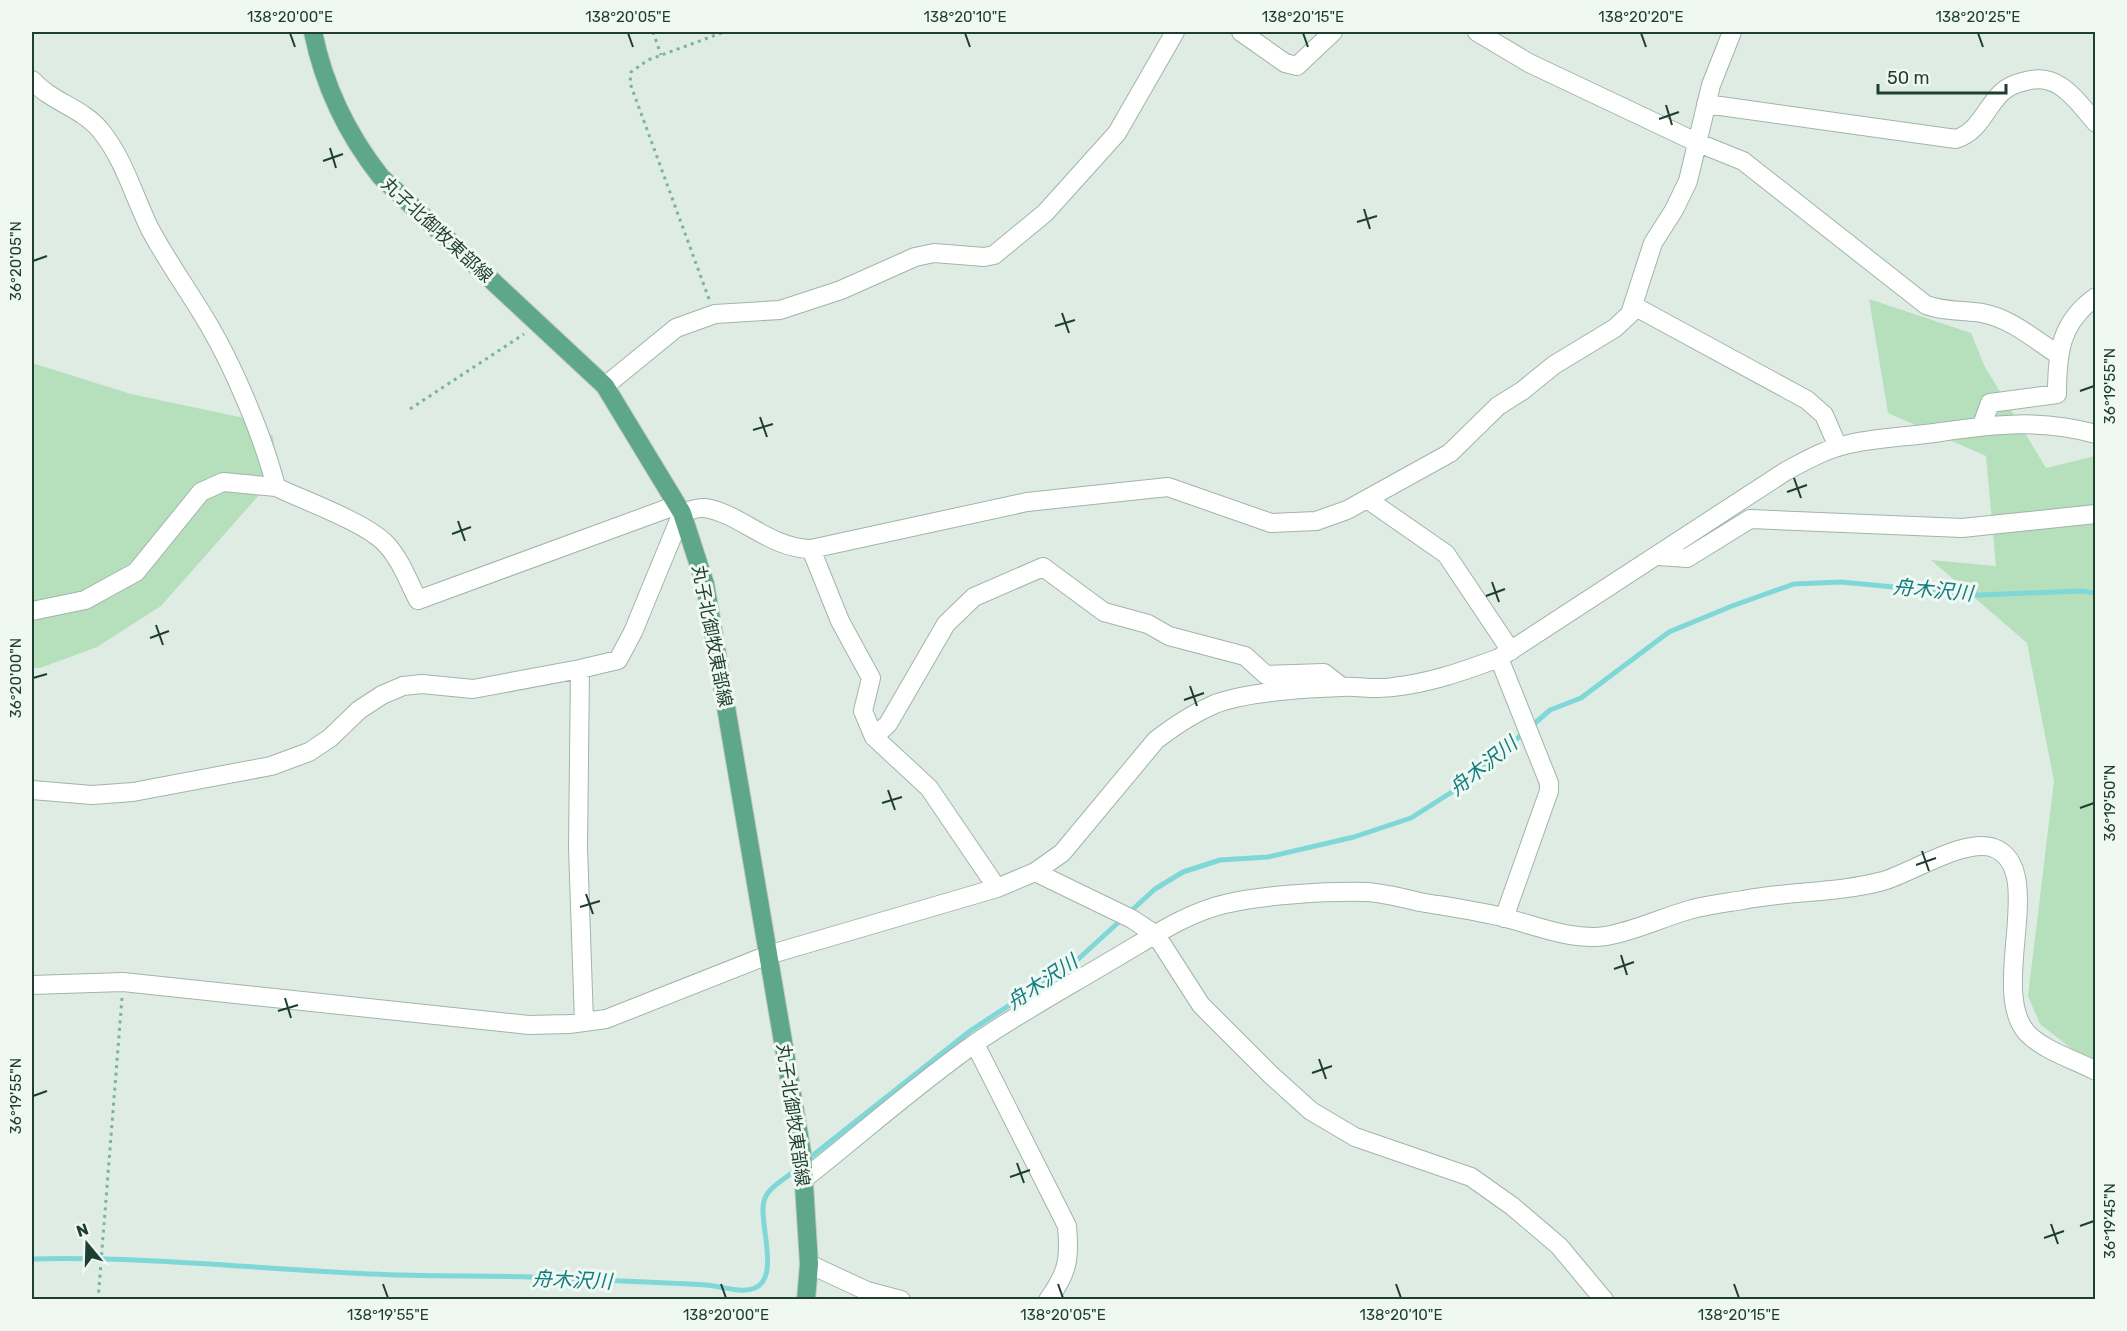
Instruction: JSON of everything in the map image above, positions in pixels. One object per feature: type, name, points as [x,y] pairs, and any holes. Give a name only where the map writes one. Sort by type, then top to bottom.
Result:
[{"type":"main road","name":"丸子北御牧東部線","points":[[313,32],[325,78],[340,115],[363,155],[381,177],[604,386],[679,509],[705,584],[802,1153],[809,1264],[806,1299]]},
{"type":"street","points":[[604,386],[676,328],[715,314],[780,310],[841,290],[915,257],[934,253],[984,258],[994,255],[1045,213],[1117,133],[1175,32]]},
{"type":"street","points":[[1241,32],[1286,63],[1297,66],[1333,32]]},
{"type":"street","points":[[1477,32],[1529,63],[1696,142],[1743,161],[1926,304],[1942,310],[1982,313],[2002,319],[2057,354]]},
{"type":"street","points":[[32,611],[86,600],[136,572],[201,492],[222,482],[276,487],[368,531],[385,543],[397,558],[418,600],[679,509],[704,507],[743,523],[778,543],[810,549],[1027,502],[1168,486],[1271,523],[1316,521],[1367,499],[1450,453],[1498,406],[1522,391],[1554,365],[1615,328],[1634,306],[1653,243],[1674,210],[1688,181],[1706,104],[1732,32]]},
{"type":"street","points":[[1706,104],[1956,139],[1966,135],[1975,127],[2002,92],[2017,83],[2045,78],[2060,84],[2071,93],[2096,123]]},
{"type":"street","points":[[35,89],[92,120],[103,133],[129,180],[151,230],[220,345],[269,459],[276,487]]},
{"type":"street","points":[[1982,425],[1990,403],[2057,394],[2057,354],[2071,320],[2096,297]]},
{"type":"street","points":[[1634,306],[1807,400],[1824,415],[1838,447]]},
{"type":"street","points":[[32,985],[123,982],[506,1023],[559,1024],[606,1018],[768,955],[997,888],[1035,872],[1062,853],[1138,759],[1173,726],[1215,704],[1244,696],[1342,687],[1390,688],[1457,674],[1505,654],[1659,556],[1786,471],[1838,447],[1876,439],[1982,425],[2028,422],[2055,424],[2096,434]]},
{"type":"street","points":[[1367,499],[1446,554],[1505,654],[1549,783],[1549,791],[1504,918]]},
{"type":"street","points":[[32,790],[92,795],[133,792],[271,766],[309,752],[330,738],[360,710],[382,695],[403,686],[423,684],[473,689],[618,660],[633,632],[679,509]]},
{"type":"street","points":[[1659,556],[1687,558],[1750,519],[1962,528],[2096,514]]},
{"type":"street","points":[[810,549],[840,621],[871,678],[863,711],[874,737],[929,788],[997,888]]},
{"type":"street","points":[[874,737],[888,724],[946,624],[958,611],[974,597],[1043,567],[1104,612],[1148,624],[1169,636],[1245,656],[1266,675],[1324,673],[1342,687]]},
{"type":"street","points":[[580,669],[578,848],[584,1022]]},
{"type":"street","points":[[804,1179],[975,1044],[1156,934],[1223,904],[1318,894],[1369,892],[1504,918],[1560,933],[1602,937],[1642,927],[1689,910],[1768,895],[1841,889],[1883,881],[1968,846],[1993,847],[2002,852],[2013,865],[2017,884],[2018,915],[2011,983],[2012,1002],[2019,1019],[2027,1033],[2043,1044],[2096,1071]]},
{"type":"street","points":[[1035,872],[1132,919],[1156,934],[1201,1005],[1271,1075],[1311,1111],[1355,1137],[1471,1177],[1512,1206],[1559,1246],[1604,1299]]},
{"type":"street","points":[[975,1044],[1067,1226],[1070,1256],[1057,1287],[1048,1299]]},
{"type":"street","points":[[809,1264],[867,1291],[901,1299]]},
{"type":"path","points":[[653,32],[661,55]]},
{"type":"path","points":[[715,314],[630,83],[631,72],[639,65],[724,32]]},
{"type":"path","points":[[410,409],[538,325]]},
{"type":"path","points":[[98,1299],[123,982]]},
{"type":"green space","points":[[1869,299],[1971,333],[1985,367],[2046,468],[2095,456],[2095,1067],[2040,1024],[2028,996],[2054,781],[2027,643],[1931,560],[1996,566],[1986,456],[1888,413]]},
{"type":"green space","points":[[32,363],[131,394],[244,418],[273,436],[276,459],[267,486],[161,606],[97,647],[40,668],[32,668]]},
{"type":"waterway","name":"舟木沢川","points":[[807,1160],[970,1031],[1075,962],[1155,889],[1183,872],[1220,860],[1268,857],[1354,837],[1411,818],[1466,783],[1550,710],[1581,698],[1669,632],[1794,584],[1841,582],[1979,595],[2080,591],[2096,593]]},
{"type":"waterway","name":"舟木沢川","points":[[32,1259],[117,1259],[395,1275],[561,1278],[706,1285],[749,1290],[763,1282],[767,1272],[767,1246],[763,1219],[765,1198],[775,1186],[798,1168]]}]
